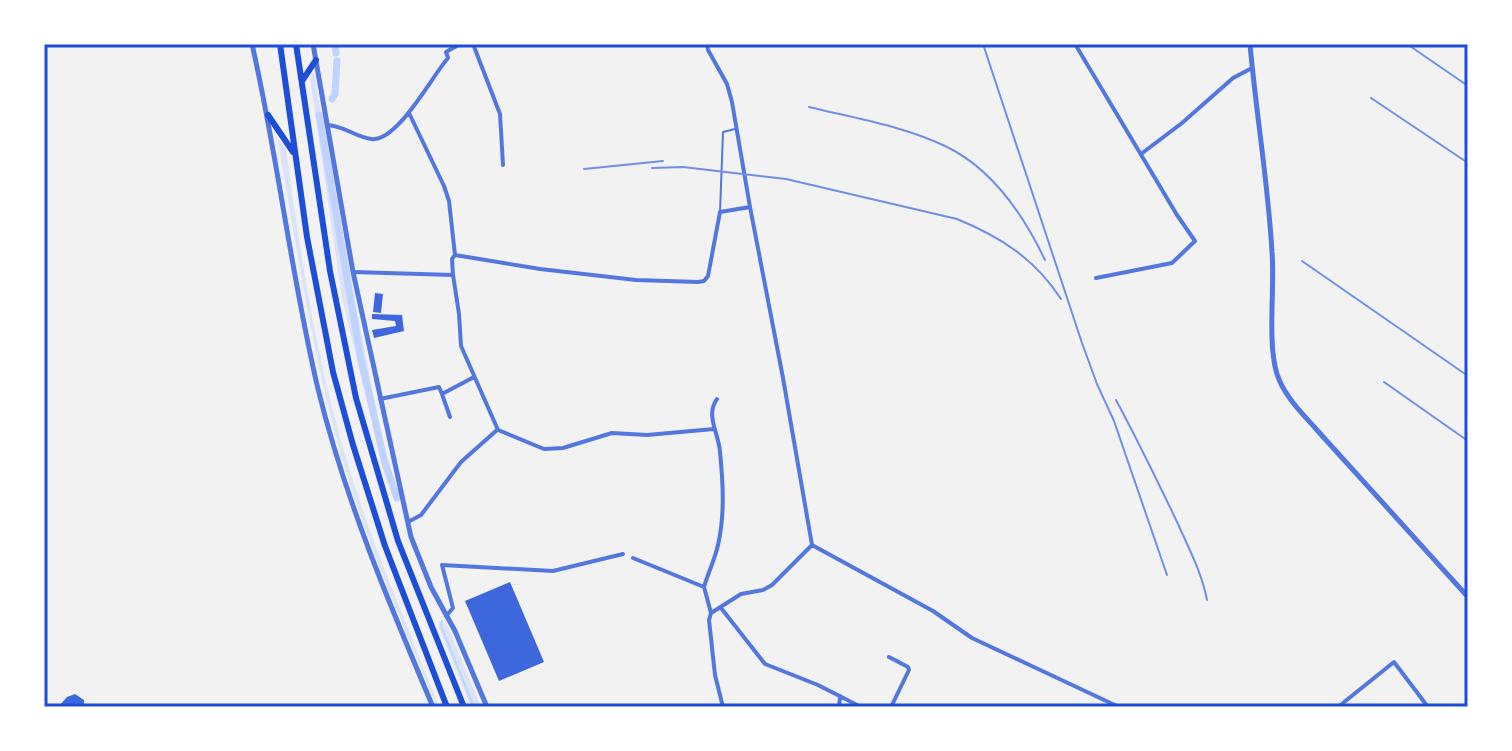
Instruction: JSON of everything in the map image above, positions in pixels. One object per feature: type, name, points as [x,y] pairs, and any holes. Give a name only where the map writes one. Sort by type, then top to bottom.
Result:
[{"type":"main road","points":[[280,44],[313,273],[333,372],[368,496],[447,707]]},
{"type":"main road","points":[[296,44],[330,271],[353,384],[398,541],[464,707]]},
{"type":"main road","points":[[302,81],[316,60]]},
{"type":"main road","points":[[268,115],[295,155]]},
{"type":"main road","points":[[313,273],[319,280],[324,280],[330,271]]},
{"type":"street","points":[[252,44],[318,388],[337,456],[371,555],[433,707]]},
{"type":"street","points":[[313,44],[353,272],[411,537],[487,707]]},
{"type":"street","points":[[328,125],[373,140],[385,136],[409,113],[448,58],[446,52],[460,44]]},
{"type":"street","points":[[473,44],[500,114],[503,165]]},
{"type":"street","points":[[707,44],[727,84],[732,102],[812,545]]},
{"type":"street","points":[[1075,44],[1195,241],[1172,263],[1096,278]]},
{"type":"street","points":[[1250,44],[1273,252],[1273,344],[1280,381],[1316,429],[1468,597]]},
{"type":"street","points":[[1141,154],[1233,78],[1252,68]]},
{"type":"street","points":[[409,113],[449,201],[461,346],[498,430],[544,449],[563,448],[612,433],[647,435],[714,429]]},
{"type":"street","points":[[455,255],[540,269],[698,282],[708,276],[720,212],[750,207]]},
{"type":"street","points":[[353,272],[453,275]]},
{"type":"street","points":[[442,394],[474,377]]},
{"type":"street","points":[[380,399],[439,387],[450,417]]},
{"type":"street","points":[[717,399],[712,405],[714,429],[720,445],[722,511],[718,545],[704,587],[711,613],[709,620],[715,675],[723,707]]},
{"type":"street","points":[[408,522],[421,515],[461,462],[498,430]]},
{"type":"street","points":[[711,613],[741,594],[772,585],[812,545]]},
{"type":"street","points":[[812,545],[933,611],[972,638],[1119,707]]},
{"type":"street","points":[[446,616],[453,608],[442,565],[553,571],[623,554]]},
{"type":"street","points":[[633,558],[704,587]]},
{"type":"street","points":[[721,608],[765,664],[818,685],[861,707]]},
{"type":"street","points":[[889,657],[909,670],[891,707]]},
{"type":"street","points":[[1338,707],[1394,662],[1428,707]]},
{"type":"street","points":[[839,707],[840,696]]},
{"type":"lane","points":[[720,212],[723,132],[736,128]]},
{"type":"shaded area","points":[[314,72],[349,272],[395,490],[368,388],[363,386],[342,298],[310,78]]},
{"type":"shaded area","points":[[277,138],[286,149],[314,324],[333,411],[377,550],[439,707],[383,576],[340,452],[309,319]]},
{"type":"shaded area","points":[[439,621],[447,625],[481,707],[471,707],[439,628]]},
{"type":"building","points":[[375,293],[383,294],[381,313],[373,312]]},
{"type":"building","points":[[372,314],[402,315],[404,331],[374,338],[372,330],[396,326],[395,321],[372,319]]},
{"type":"building","points":[[510,582],[544,662],[499,681],[465,601]]},
{"type":"building","points":[[75,694],[84,700],[84,707],[58,707],[67,697]]},
{"type":"waterway","points":[[335,44],[336,53]]},
{"type":"waterway","points":[[332,99],[337,61]]},
{"type":"waterway","points":[[319,115],[361,359],[384,460],[397,498]]},
{"type":"waterway","points":[[442,621],[441,626],[474,707]]},
{"type":"railway","points":[[983,44],[1082,343],[1114,421],[1167,575]]},
{"type":"railway","points":[[1407,44],[1468,86]]},
{"type":"railway","points":[[1371,98],[1468,163]]},
{"type":"railway","points":[[809,107],[912,133],[962,155],[1004,194],[1027,226],[1045,260]]},
{"type":"railway","points":[[584,169],[663,161]]},
{"type":"railway","points":[[652,168],[683,167],[786,179],[957,219],[988,233],[1016,251],[1040,272],[1061,299]]},
{"type":"railway","points":[[1302,261],[1468,376]]},
{"type":"railway","points":[[1384,382],[1468,441]]},
{"type":"railway","points":[[1116,400],[1178,524],[1199,571],[1207,600]]}]
